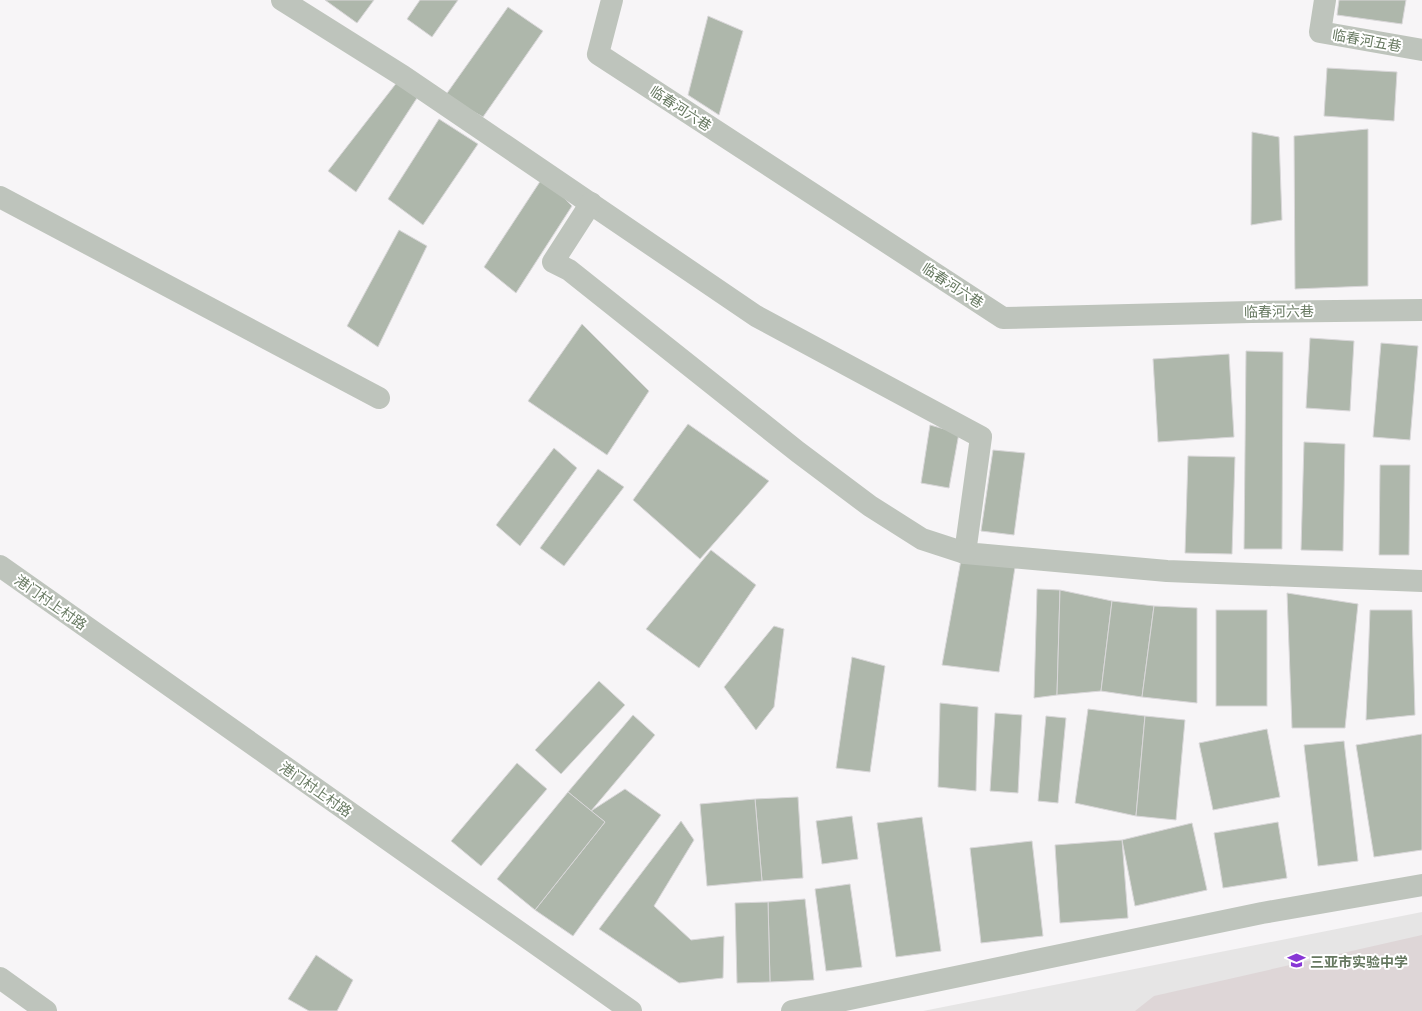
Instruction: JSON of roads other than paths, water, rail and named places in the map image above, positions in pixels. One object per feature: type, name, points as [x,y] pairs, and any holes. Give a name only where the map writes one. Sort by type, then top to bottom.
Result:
[{"type":"street","points":[[282,0],[403,76],[756,316],[981,436],[965,553]]},
{"type":"street","name":"临春河六巷","points":[[612,0],[598,54],[1003,318],[1251,312],[1422,310]]},
{"type":"street","name":"临春河五巷","points":[[1325,0],[1320,32],[1422,50]]},
{"type":"street","points":[[0,197],[380,398]]},
{"type":"street","points":[[590,203],[553,262],[569,270],[798,452],[870,506],[922,539],[965,553],[1167,571],[1422,581]]},
{"type":"street","name":"港门村上村路","points":[[0,566],[631,1011]]},
{"type":"street","points":[[792,1011],[1262,913],[1422,885]]},
{"type":"street","points":[[0,978],[46,1011]]},
{"type":"place","name":"三亚市实验中学","points":[[1297,961]]}]
